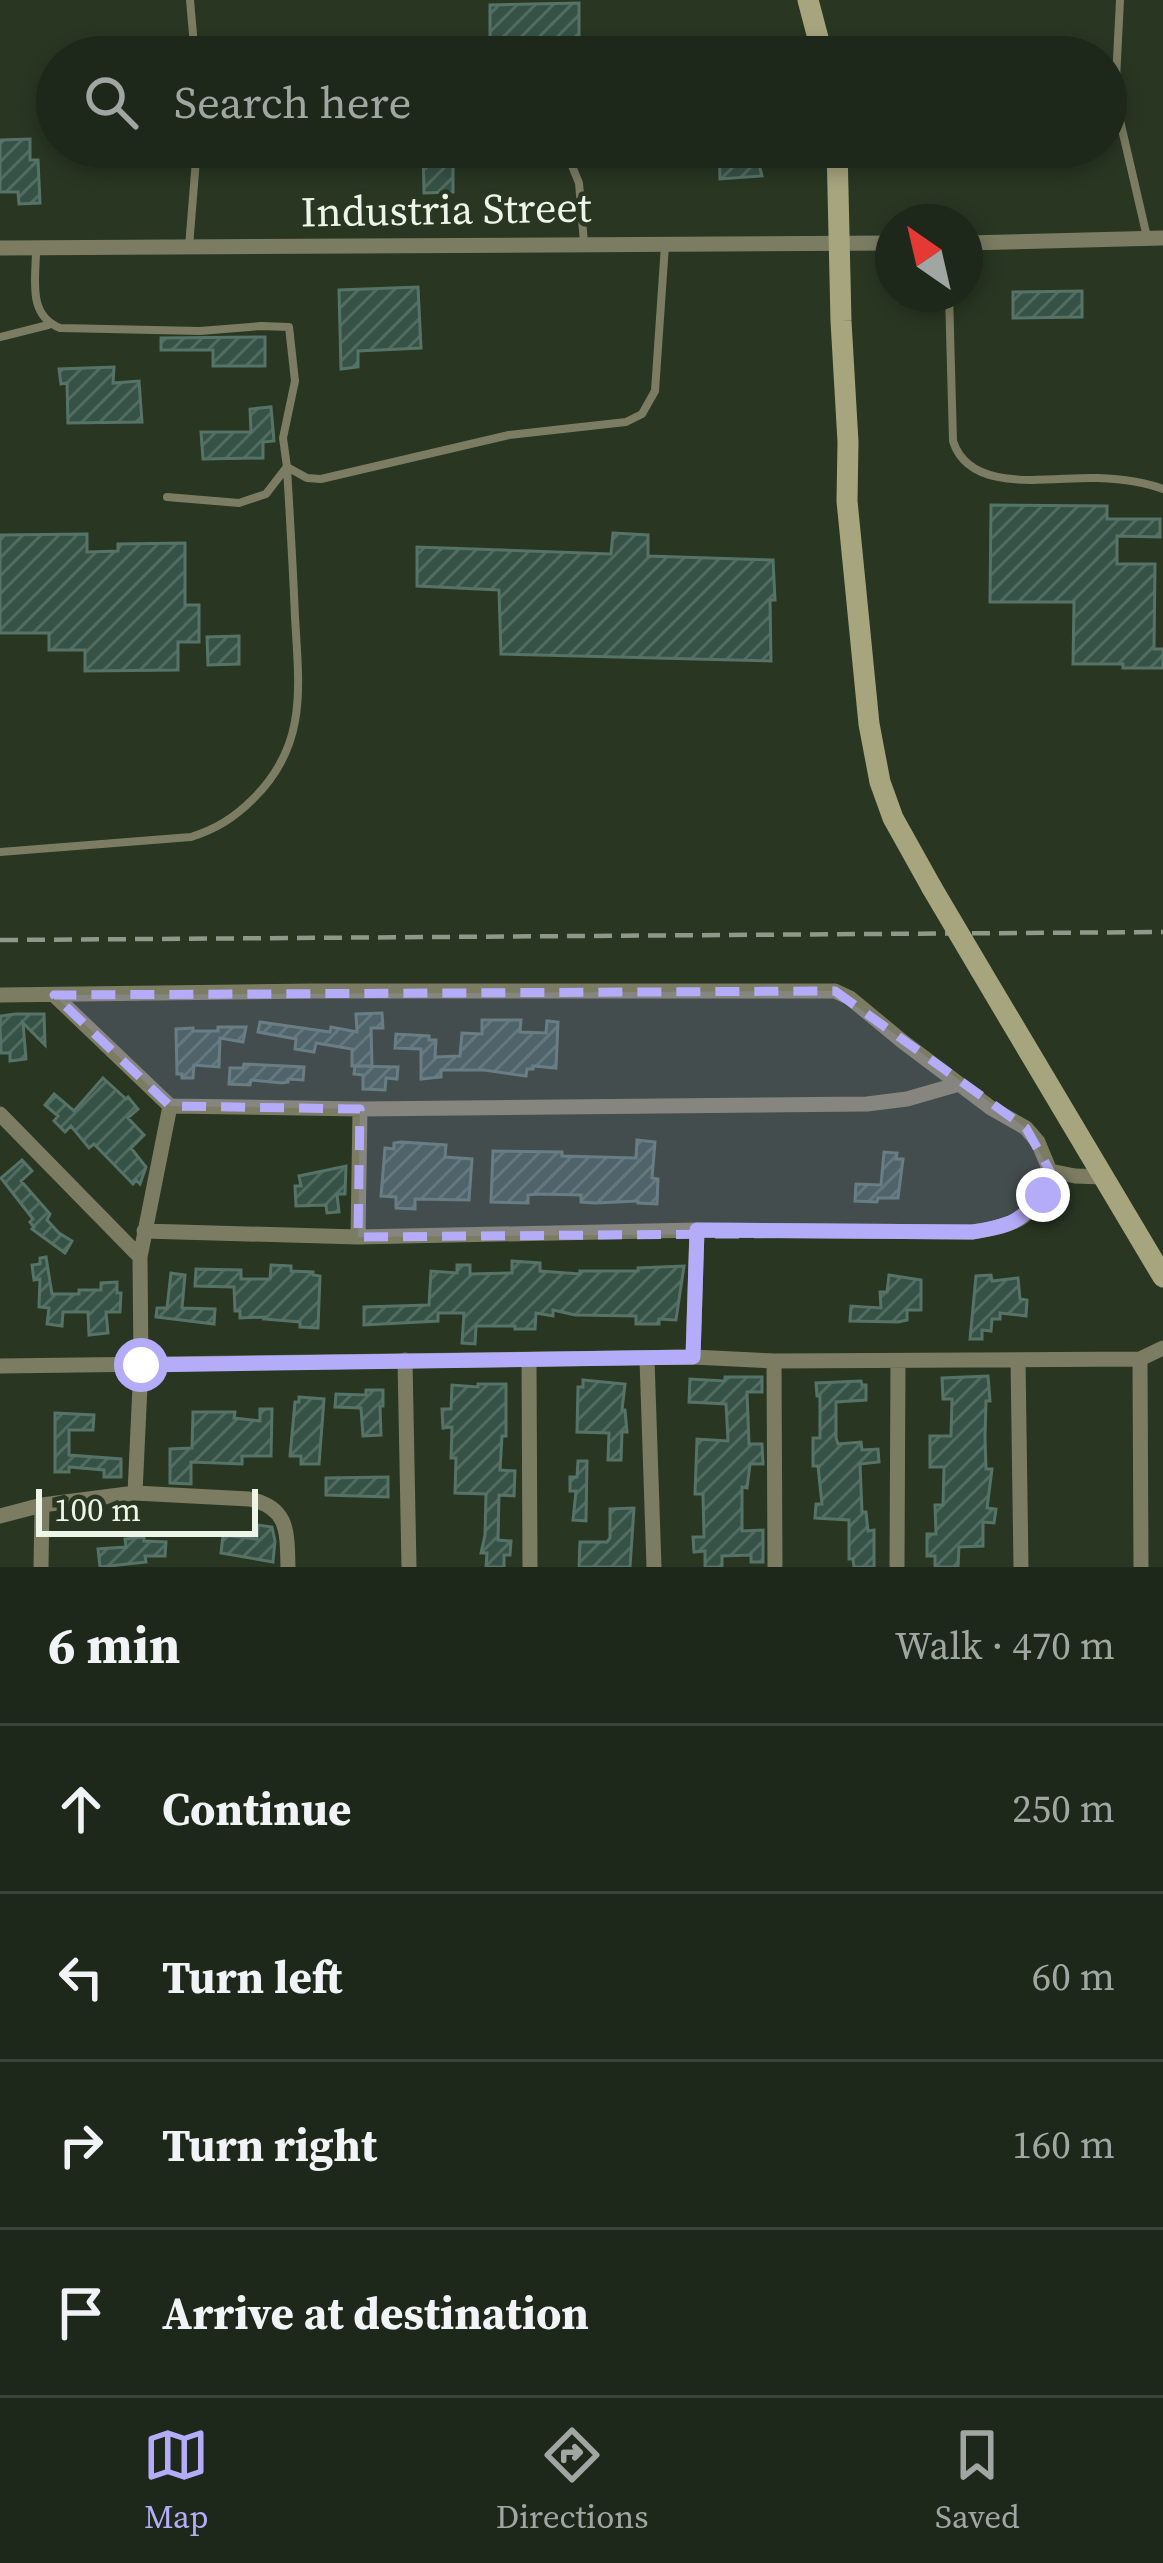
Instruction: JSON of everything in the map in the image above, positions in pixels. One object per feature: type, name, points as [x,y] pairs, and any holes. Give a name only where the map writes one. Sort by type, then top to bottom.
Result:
[{"type":"street","points":[[808,0],[817,36]]},
{"type":"street","points":[[837,168],[847,501],[869,724],[885,799],[904,840],[1163,1277]]},
{"type":"street","points":[[983,243],[1155,238]]},
{"type":"street","name":"Industria Street","points":[[0,248],[875,243]]},
{"type":"street","points":[[0,995],[835,991],[1032,1134],[1050,1171],[1043,1195],[1026,1215],[1010,1225],[972,1232],[697,1230],[358,1237],[144,1232]]},
{"type":"street","points":[[54,995],[170,1106],[867,1104],[907,1099],[959,1084]]},
{"type":"street","points":[[135,1493],[140,1257],[170,1106]]},
{"type":"street","points":[[358,1237],[360,1109]]},
{"type":"street","points":[[0,1114],[140,1257]]},
{"type":"street","points":[[1050,1171],[1103,1177]]},
{"type":"street","points":[[693,1357],[697,1230]]},
{"type":"street","points":[[0,1363],[1139,1359],[1163,1348]]},
{"type":"street","points":[[647,1359],[654,1567]]},
{"type":"street","points":[[1139,1359],[1141,1567]]},
{"type":"street","points":[[405,1360],[409,1567]]},
{"type":"street","points":[[529,1360],[530,1567]]},
{"type":"street","points":[[1018,1360],[1021,1567]]},
{"type":"street","points":[[774,1361],[775,1567]]},
{"type":"street","points":[[897,1567],[898,1361]]},
{"type":"street","points":[[0,1516],[42,1505],[135,1493],[266,1502],[284,1525],[288,1567]]},
{"type":"street","points":[[41,1567],[42,1505]]},
{"type":"lane","points":[[190,0],[193,36]]},
{"type":"lane","points":[[1118,36],[1120,0]]},
{"type":"lane","points":[[1127,140],[1155,238]]},
{"type":"lane","points":[[189,249],[195,168]]},
{"type":"lane","points":[[573,168],[579,183],[584,243]]},
{"type":"lane","points":[[287,467],[307,478],[334,477],[509,435],[626,422],[641,414],[655,391],[665,244]]},
{"type":"lane","points":[[0,852],[191,837],[213,830],[272,781],[297,725],[299,686],[283,438],[295,381],[289,327],[200,331],[60,328],[49,324],[36,306],[37,250]]},
{"type":"lane","points":[[949,312],[953,441],[962,461],[999,478],[1131,480],[1163,489]]},
{"type":"lane","points":[[0,337],[49,324]]},
{"type":"lane","points":[[167,497],[239,503],[266,494],[287,467]]},
{"type":"highlighted area","points":[[835,991],[1026,1128],[1050,1171],[1026,1215],[972,1232],[358,1237],[360,1109],[170,1106],[54,995]]},
{"type":"building","points":[[579,3],[579,36],[490,36],[490,5]]},
{"type":"building","points":[[30,139],[30,160],[36,160],[38,168],[40,203],[19,204],[18,192],[0,192],[0,140]]},
{"type":"building","points":[[423,168],[453,168],[453,192],[424,193]]},
{"type":"building","points":[[720,168],[760,168],[762,176],[720,179]]},
{"type":"building","points":[[418,287],[421,348],[358,351],[358,367],[341,369],[339,290]]},
{"type":"building","points":[[1082,291],[1082,317],[1013,318],[1013,292]]},
{"type":"building","points":[[265,337],[265,366],[213,366],[213,350],[161,350],[161,338]]},
{"type":"building","points":[[114,367],[113,383],[139,381],[142,422],[68,423],[67,383],[61,384],[59,369]]},
{"type":"building","points":[[271,407],[274,441],[263,442],[263,458],[203,459],[201,432],[251,432],[250,409]]},
{"type":"building","points":[[991,505],[1107,506],[1107,519],[1160,519],[1160,537],[1117,536],[1117,564],[1155,564],[1154,649],[1163,649],[1163,668],[1073,664],[1074,602],[990,602]]},
{"type":"building","points":[[613,533],[648,535],[648,556],[773,560],[771,661],[501,654],[499,590],[417,586],[417,547],[611,554]]},
{"type":"building","points":[[87,534],[87,552],[118,551],[118,544],[185,543],[185,605],[199,605],[199,642],[178,642],[178,670],[85,671],[85,650],[49,650],[49,633],[0,633],[0,535]]},
{"type":"building","points":[[239,636],[239,664],[208,665],[207,637]]},
{"type":"building","points":[[382,1013],[383,1028],[371,1028],[372,1066],[352,1066],[352,1049],[316,1043],[314,1052],[295,1049],[296,1039],[258,1032],[260,1022],[357,1032],[356,1014]]},
{"type":"building","points":[[44,1014],[45,1045],[23,1023],[26,1059],[10,1061],[10,1053],[1,1053],[0,1023],[1,1016]]},
{"type":"building","points":[[482,1020],[521,1020],[520,1032],[546,1033],[547,1021],[558,1022],[556,1068],[533,1066],[526,1076],[441,1070],[441,1077],[421,1079],[421,1049],[395,1048],[396,1034],[429,1036],[436,1040],[435,1057],[460,1056],[462,1033],[482,1034]]},
{"type":"building","points":[[218,1027],[246,1027],[243,1042],[220,1038],[219,1067],[194,1065],[193,1078],[182,1078],[177,1074],[176,1029],[218,1031]]},
{"type":"building","points":[[244,1064],[304,1067],[303,1080],[229,1084],[230,1068]]},
{"type":"building","points":[[355,1066],[398,1067],[397,1079],[386,1078],[385,1090],[363,1089],[363,1075],[354,1074]]},
{"type":"building","points":[[103,1078],[138,1109],[128,1118],[144,1135],[131,1148],[146,1167],[140,1184],[136,1180],[133,1184],[94,1144],[89,1148],[71,1126],[65,1132],[54,1121],[58,1116],[45,1105],[54,1094],[74,1111]]},
{"type":"building","points":[[637,1140],[655,1142],[652,1178],[658,1179],[657,1204],[581,1202],[581,1195],[537,1194],[528,1195],[528,1203],[491,1202],[493,1151],[636,1158]]},
{"type":"building","points":[[394,1143],[446,1145],[445,1157],[472,1159],[469,1200],[415,1199],[415,1209],[396,1208],[396,1197],[381,1196],[385,1148],[394,1149]]},
{"type":"building","points":[[884,1152],[903,1159],[898,1198],[855,1201],[856,1184],[881,1185]]},
{"type":"building","points":[[22,1160],[32,1171],[21,1181],[50,1214],[47,1220],[72,1241],[65,1253],[32,1229],[33,1219],[1,1178]]},
{"type":"building","points":[[346,1166],[345,1194],[337,1194],[339,1212],[327,1213],[326,1205],[296,1206],[299,1176]]},
{"type":"building","points":[[46,1257],[52,1294],[101,1290],[101,1283],[117,1282],[120,1312],[106,1312],[108,1333],[89,1335],[88,1312],[63,1312],[62,1326],[47,1324],[49,1308],[39,1307],[40,1279],[34,1280],[32,1265]]},
{"type":"building","points":[[512,1261],[540,1263],[540,1271],[580,1274],[684,1266],[676,1320],[636,1324],[636,1316],[553,1310],[553,1316],[536,1313],[535,1329],[476,1326],[475,1344],[462,1343],[464,1313],[438,1313],[438,1321],[364,1325],[364,1307],[429,1305],[431,1271],[457,1273],[457,1265],[470,1265],[470,1274],[512,1273]]},
{"type":"building","points":[[271,1265],[320,1276],[318,1328],[265,1317],[240,1318],[234,1287],[195,1286],[196,1269],[241,1270],[241,1279],[270,1279]]},
{"type":"building","points":[[171,1273],[185,1275],[182,1308],[215,1309],[214,1324],[156,1317],[157,1308],[167,1308]]},
{"type":"building","points":[[889,1275],[921,1280],[921,1310],[907,1310],[907,1320],[898,1322],[850,1321],[851,1306],[881,1308],[880,1292],[887,1292]]},
{"type":"building","points":[[991,1275],[992,1281],[1018,1278],[1020,1299],[1027,1300],[1026,1316],[1000,1313],[1000,1319],[992,1319],[991,1331],[982,1330],[982,1339],[970,1339],[976,1276]]},
{"type":"building","points":[[988,1376],[986,1469],[992,1469],[987,1508],[996,1509],[994,1523],[983,1522],[983,1546],[959,1547],[958,1567],[935,1567],[935,1556],[927,1556],[927,1534],[936,1534],[935,1505],[943,1505],[944,1467],[930,1467],[930,1436],[951,1436],[952,1399],[943,1399],[942,1378]]},
{"type":"building","points":[[725,1377],[762,1377],[762,1392],[747,1392],[749,1444],[762,1444],[763,1464],[750,1464],[747,1488],[742,1487],[742,1531],[763,1530],[763,1562],[751,1562],[751,1555],[722,1556],[722,1567],[705,1567],[705,1551],[694,1552],[693,1537],[704,1537],[703,1494],[695,1494],[697,1439],[728,1441],[726,1404],[689,1402],[690,1379],[725,1381]]},
{"type":"building","points":[[583,1380],[625,1384],[622,1410],[627,1432],[622,1432],[621,1460],[608,1460],[609,1433],[577,1432],[578,1387],[583,1387]]},
{"type":"building","points":[[861,1381],[866,1385],[866,1400],[836,1402],[836,1438],[838,1444],[861,1442],[862,1450],[878,1449],[879,1462],[860,1464],[862,1512],[866,1512],[868,1531],[874,1530],[874,1567],[854,1567],[849,1559],[849,1520],[815,1518],[816,1504],[822,1504],[818,1466],[813,1466],[813,1438],[820,1438],[816,1383]]},
{"type":"building","points":[[506,1384],[506,1436],[502,1436],[500,1470],[515,1471],[514,1496],[499,1495],[498,1540],[511,1541],[504,1567],[486,1567],[487,1553],[481,1553],[486,1494],[455,1493],[452,1427],[443,1428],[442,1409],[451,1409],[452,1385]]},
{"type":"building","points":[[366,1390],[383,1390],[381,1435],[363,1436],[361,1408],[335,1407],[336,1394],[366,1395]]},
{"type":"building","points":[[299,1397],[324,1399],[319,1464],[301,1464],[301,1456],[290,1456]]},
{"type":"building","points":[[260,1409],[272,1409],[271,1456],[242,1456],[242,1464],[191,1462],[191,1484],[170,1483],[170,1449],[192,1448],[193,1412],[235,1412],[234,1418],[260,1421]]},
{"type":"building","points":[[55,1413],[94,1415],[93,1430],[69,1430],[69,1455],[121,1459],[121,1477],[104,1477],[104,1470],[69,1467],[69,1472],[55,1472]]},
{"type":"building","points":[[578,1461],[587,1461],[586,1521],[573,1520],[576,1491],[570,1491],[570,1477],[577,1477]]},
{"type":"building","points":[[388,1477],[388,1497],[326,1495],[326,1478]]},
{"type":"building","points":[[634,1508],[630,1567],[579,1567],[580,1542],[610,1538],[610,1509]]},
{"type":"building","points":[[258,1525],[272,1527],[273,1562],[221,1553],[223,1535],[257,1539]]},
{"type":"building","points":[[144,1537],[144,1541],[166,1542],[165,1556],[100,1567],[98,1549],[126,1547],[125,1539]]},
{"type":"railway","points":[[0,940],[1163,932]]},
{"type":"route","points":[[141,1365],[693,1357],[697,1230],[972,1232],[1010,1225],[1043,1195]]}]
